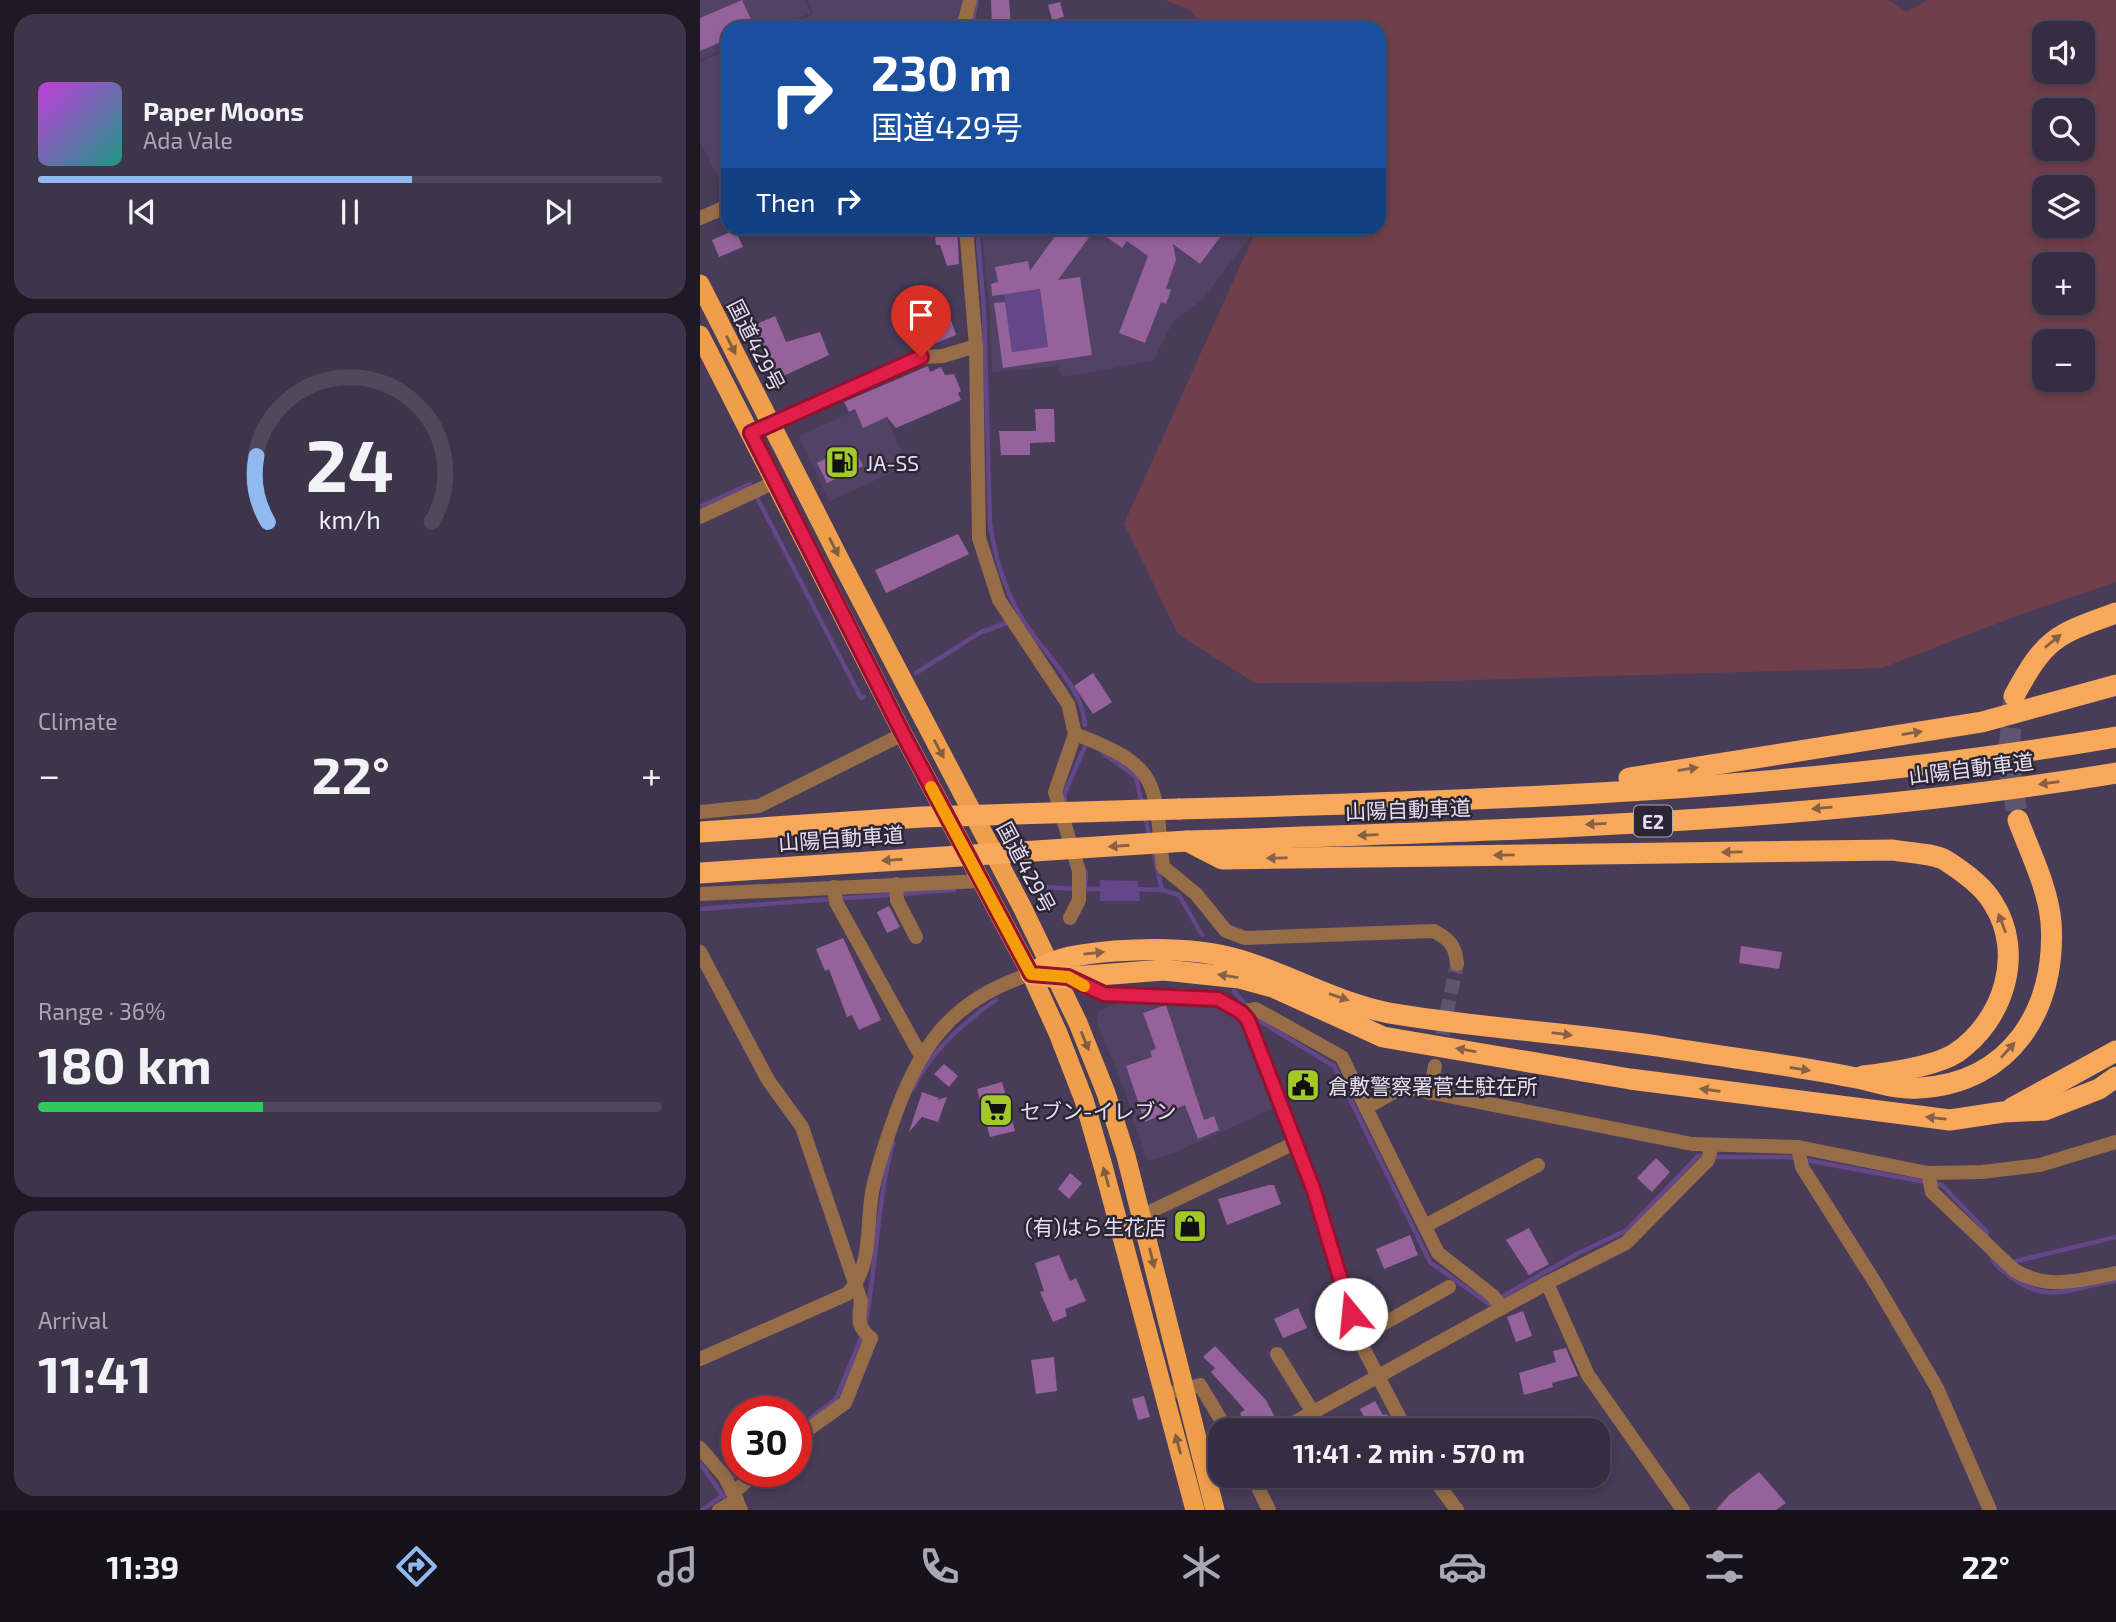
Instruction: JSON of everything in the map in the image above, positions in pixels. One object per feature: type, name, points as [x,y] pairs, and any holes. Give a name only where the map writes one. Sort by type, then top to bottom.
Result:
[{"type":"highway","name":"国道429号","points":[[700,284],[1059,972],[1106,1093],[1141,1216],[1195,1510]]},
{"type":"highway","name":"国道429号","points":[[700,335],[751,433],[762,488],[903,734],[1031,974],[1084,1100],[1215,1510]]},
{"type":"highway","points":[[2014,696],[2034,659],[2056,636],[2116,613]]},
{"type":"highway","points":[[1475,802],[1982,722],[2116,685]]},
{"type":"highway","name":"山陽自動車道","points":[[700,832],[922,817],[1475,802],[1947,762],[2116,737]]},
{"type":"highway","name":"山陽自動車道","points":[[700,873],[1187,841],[1676,819],[1952,796],[2116,772]]},
{"type":"highway","points":[[1059,972],[1124,951],[1160,949],[1200,953],[1238,960],[1386,1012],[1636,1042],[1854,1077],[1891,1088],[1921,1088],[1963,1080],[1999,1061],[2035,1020],[2050,963],[2051,919],[2018,820]]},
{"type":"highway","points":[[1187,841],[1222,859],[1893,850],[1943,859],[1993,901],[2009,945],[2006,990],[1978,1035],[1954,1055],[1892,1072],[1854,1077]]},
{"type":"highway","points":[[1031,974],[1199,971],[1273,987],[1383,1037],[1630,1079],[1950,1120],[2003,1112],[2045,1110],[2099,1089],[2116,1077]]},
{"type":"highway","points":[[2003,1112],[2061,1084],[2116,1051]]},
{"type":"street","points":[[966,21],[970,0]]},
{"type":"street","points":[[700,218],[721,209]]},
{"type":"street","points":[[967,235],[976,345],[979,538],[999,600],[1068,704],[1075,734],[1055,792],[1079,871],[1079,889],[1070,918]]},
{"type":"street","points":[[751,433],[921,357],[943,356],[976,345]]},
{"type":"street","points":[[700,517],[762,488]]},
{"type":"street","points":[[700,812],[759,806],[903,734]]},
{"type":"street","points":[[1075,734],[1133,761],[1147,776],[1154,791],[1163,867],[1196,894],[1226,931],[1245,938],[1434,931],[1448,939],[1456,951],[1457,964]]},
{"type":"street","points":[[700,894],[896,892],[982,881]]},
{"type":"street","points":[[896,892],[916,937]]},
{"type":"street","points":[[835,894],[920,1056]]},
{"type":"street","points":[[700,952],[768,1080],[802,1127],[856,1284],[861,1301],[863,1332],[871,1338],[845,1403],[812,1427]]},
{"type":"street","points":[[1059,972],[1104,994],[1218,999],[1286,1025],[1342,1057],[1444,1260],[1498,1302]]},
{"type":"street","points":[[700,1359],[847,1294],[856,1284],[864,1266],[872,1192],[880,1158],[903,1093],[920,1056],[941,1028],[966,1005],[999,984],[1031,974]]},
{"type":"street","points":[[1245,1011],[1314,1191],[1358,1338],[1400,1418]]},
{"type":"street","points":[[1430,1093],[1435,1066]]},
{"type":"street","points":[[1366,1108],[1404,1087],[1710,1153],[1799,1154],[1928,1180],[2040,1165],[2116,1142]]},
{"type":"street","points":[[1141,1216],[1295,1143]]},
{"type":"street","points":[[1301,1418],[1378,1376],[1498,1302],[1547,1283],[1626,1243],[1710,1153]]},
{"type":"street","points":[[1799,1154],[1937,1388],[1990,1510]]},
{"type":"street","points":[[1425,1226],[1538,1166]]},
{"type":"street","points":[[1928,1180],[2014,1270],[2043,1283],[2057,1284],[2116,1273]]},
{"type":"street","points":[[1547,1283],[1588,1375],[1683,1510]]},
{"type":"street","points":[[1358,1338],[1448,1287]]},
{"type":"street","points":[[1277,1354],[1312,1411]]},
{"type":"street","points":[[1175,1391],[1200,1385],[1220,1418]]},
{"type":"street","points":[[700,1448],[724,1477],[731,1504]]},
{"type":"street","points":[[731,1504],[745,1487]]},
{"type":"street","points":[[1258,1488],[1269,1510]]},
{"type":"street","points":[[1441,1488],[1457,1510]]},
{"type":"shaded area","points":[[700,0],[805,0],[811,13],[791,21],[721,21],[721,50],[700,59]]},
{"type":"shaded area","points":[[808,0],[964,0],[960,21],[796,21],[813,14]]},
{"type":"shaded area","points":[[1165,0],[1888,0],[1907,12],[1927,0],[2116,0],[2116,582],[2019,615],[1882,668],[1407,682],[1255,683],[1178,634],[1124,524],[1253,235],[1386,235],[1386,21],[1199,21],[1190,10]]},
{"type":"shaded area","points":[[1144,18],[1151,21],[1129,21]]},
{"type":"shaded area","points":[[721,53],[721,184],[700,141],[700,62]]},
{"type":"shaded area","points":[[982,235],[1252,235],[1203,299],[1173,322],[1153,361],[1062,377],[1058,366],[992,372],[990,313]]},
{"type":"shaded area","points":[[1040,289],[1048,347],[1012,352],[1004,294]]},
{"type":"shaded area","points":[[878,400],[908,465],[829,502],[799,436]]},
{"type":"shaded area","points":[[1100,880],[1138,881],[1140,901],[1100,901]]},
{"type":"shaded area","points":[[1118,1002],[1214,1007],[1238,1017],[1274,1108],[1174,1153],[1147,1161],[1125,1091],[1096,1021],[1099,1011]]},
{"type":"building","points":[[742,0],[752,21],[721,21],[721,42],[700,51],[700,18]]},
{"type":"building","points":[[991,0],[1009,0],[1010,21],[992,21]]},
{"type":"building","points":[[1060,2],[1064,17],[1052,20],[1048,5]]},
{"type":"building","points":[[724,235],[737,235],[743,247],[719,257],[712,240]]},
{"type":"building","points":[[935,235],[957,235],[959,264],[947,266],[940,245],[936,245]]},
{"type":"building","points":[[1056,235],[1091,235],[1058,280],[1080,277],[1092,355],[1003,368],[994,303],[1005,302],[1012,352],[1048,347],[1040,289],[992,296],[991,284],[998,282],[995,267],[1028,261],[1030,271]]},
{"type":"building","points":[[1104,235],[1222,235],[1200,264],[1173,244],[1176,260],[1166,288],[1171,290],[1166,304],[1161,302],[1145,343],[1119,333],[1148,256],[1127,241],[1122,248]]},
{"type":"building","points":[[775,316],[786,342],[820,332],[829,355],[779,378],[764,345],[753,350],[745,333],[745,329]]},
{"type":"building","points":[[951,320],[956,335],[934,344],[928,329]]},
{"type":"building","points":[[928,366],[930,372],[941,367],[945,375],[954,374],[961,391],[958,393],[961,400],[896,428],[887,417],[863,428],[855,409],[849,412],[844,402]]},
{"type":"building","points":[[1035,409],[1054,409],[1055,442],[1030,443],[1030,455],[1001,455],[999,431],[1036,431]]},
{"type":"building","points":[[853,445],[863,466],[827,483],[817,463]]},
{"type":"building","points":[[958,534],[969,554],[886,593],[875,570]]},
{"type":"building","points":[[1093,673],[1112,702],[1093,714],[1074,686]]},
{"type":"building","points":[[889,906],[900,927],[887,933],[877,912]]},
{"type":"building","points":[[843,938],[881,1020],[859,1030],[852,1015],[847,1017],[829,969],[825,971],[816,949]]},
{"type":"building","points":[[1741,946],[1782,952],[1779,969],[1739,963]]},
{"type":"building","points":[[1166,1005],[1204,1120],[1214,1116],[1219,1130],[1198,1139],[1185,1105],[1145,1122],[1126,1066],[1152,1057],[1150,1051],[1156,1049],[1143,1013]]},
{"type":"building","points":[[944,1064],[958,1076],[949,1087],[934,1074]]},
{"type":"building","points":[[1002,1082],[1015,1131],[990,1137],[977,1089]]},
{"type":"building","points":[[922,1092],[939,1098],[937,1100],[947,1097],[938,1122],[922,1117],[909,1132]]},
{"type":"building","points":[[1656,1158],[1670,1172],[1652,1192],[1637,1178]]},
{"type":"building","points":[[1070,1173],[1082,1183],[1069,1199],[1058,1189]]},
{"type":"building","points":[[1274,1185],[1281,1204],[1227,1225],[1218,1199]]},
{"type":"building","points":[[1529,1228],[1549,1264],[1529,1275],[1506,1240]]},
{"type":"building","points":[[1410,1235],[1418,1255],[1384,1269],[1376,1249]]},
{"type":"building","points":[[1059,1255],[1070,1281],[1076,1278],[1086,1301],[1065,1309],[1067,1316],[1053,1322],[1040,1292],[1044,1291],[1035,1263]]},
{"type":"building","points":[[1298,1308],[1307,1328],[1283,1338],[1274,1319]]},
{"type":"building","points":[[1523,1311],[1532,1336],[1516,1342],[1507,1317]]},
{"type":"building","points":[[1215,1346],[1266,1400],[1275,1418],[1242,1418],[1240,1413],[1245,1410],[1211,1372],[1215,1368],[1203,1357]]},
{"type":"building","points":[[1566,1348],[1578,1376],[1524,1395],[1519,1373],[1556,1362],[1553,1351]]},
{"type":"building","points":[[1054,1357],[1057,1391],[1036,1394],[1031,1360]]},
{"type":"building","points":[[1144,1396],[1150,1417],[1138,1420],[1132,1399]]},
{"type":"building","points":[[1375,1401],[1383,1415],[1387,1414],[1389,1418],[1365,1418],[1360,1409]]},
{"type":"building","points":[[1759,1472],[1786,1503],[1776,1510],[1716,1510],[1729,1495]]},
{"type":"waterway","points":[[972,21],[977,0]]},
{"type":"waterway","points":[[978,235],[984,310],[990,524],[994,548],[1014,604],[1028,628],[1068,681],[1082,710],[1085,725]]},
{"type":"waterway","points":[[700,507],[750,484],[861,698],[864,697]]},
{"type":"waterway","points":[[916,673],[981,632],[1007,623]]},
{"type":"waterway","points":[[1067,808],[1064,795],[1085,746]]},
{"type":"waterway","points":[[1103,753],[1136,777],[1142,804]]},
{"type":"waterway","points":[[1145,816],[1150,838]]},
{"type":"waterway","points":[[1153,850],[1162,890],[1179,895],[1202,935]]},
{"type":"waterway","points":[[1084,895],[1086,873]]},
{"type":"waterway","points":[[1043,887],[1077,889]]},
{"type":"waterway","points":[[1086,889],[1105,889]]},
{"type":"waterway","points":[[1135,889],[1162,890]]},
{"type":"waterway","points":[[700,909],[954,890]]},
{"type":"waterway","points":[[1234,991],[1258,1020],[1334,1066],[1430,1262],[1489,1304],[1577,1254],[1627,1230],[1698,1156],[1705,1156]]},
{"type":"waterway","points":[[913,1089],[938,1050],[996,1000]]},
{"type":"waterway","points":[[866,1321],[884,1187],[893,1143]]},
{"type":"waterway","points":[[1713,1157],[1789,1157],[1942,1185],[1986,1231],[1987,1238]]},
{"type":"waterway","points":[[2013,1262],[2116,1237]]},
{"type":"waterway","points":[[1991,1254],[1996,1265],[2005,1273],[2039,1291],[2063,1292],[2116,1281]]},
{"type":"waterway","points":[[812,1417],[836,1399],[862,1336]]},
{"type":"waterway","points":[[700,1463],[728,1503]]},
{"type":"waterway","points":[[702,1510],[723,1495]]},
{"type":"tunnel","points":[[2014,697],[2008,759],[2018,820]]},
{"type":"tunnel","points":[[1438,1055],[1457,964]]},
{"type":"slow traffic","points":[[931,787],[1031,974],[1068,977],[1084,986]]},
{"type":"place","name":"JA-SS","points":[[842,462]]},
{"type":"place","name":"倉敷警察署菅生駐在所","points":[[1303,1085]]},
{"type":"place","name":"セブン-イレブン","points":[[996,1110]]},
{"type":"place","name":"(有)はら生花店","points":[[1190,1226]]},
{"type":"route","points":[[921,357],[751,433],[903,734],[1031,974],[1068,977],[1104,994],[1218,999],[1241,1012],[1248,1020],[1314,1191],[1351,1314]]}]
